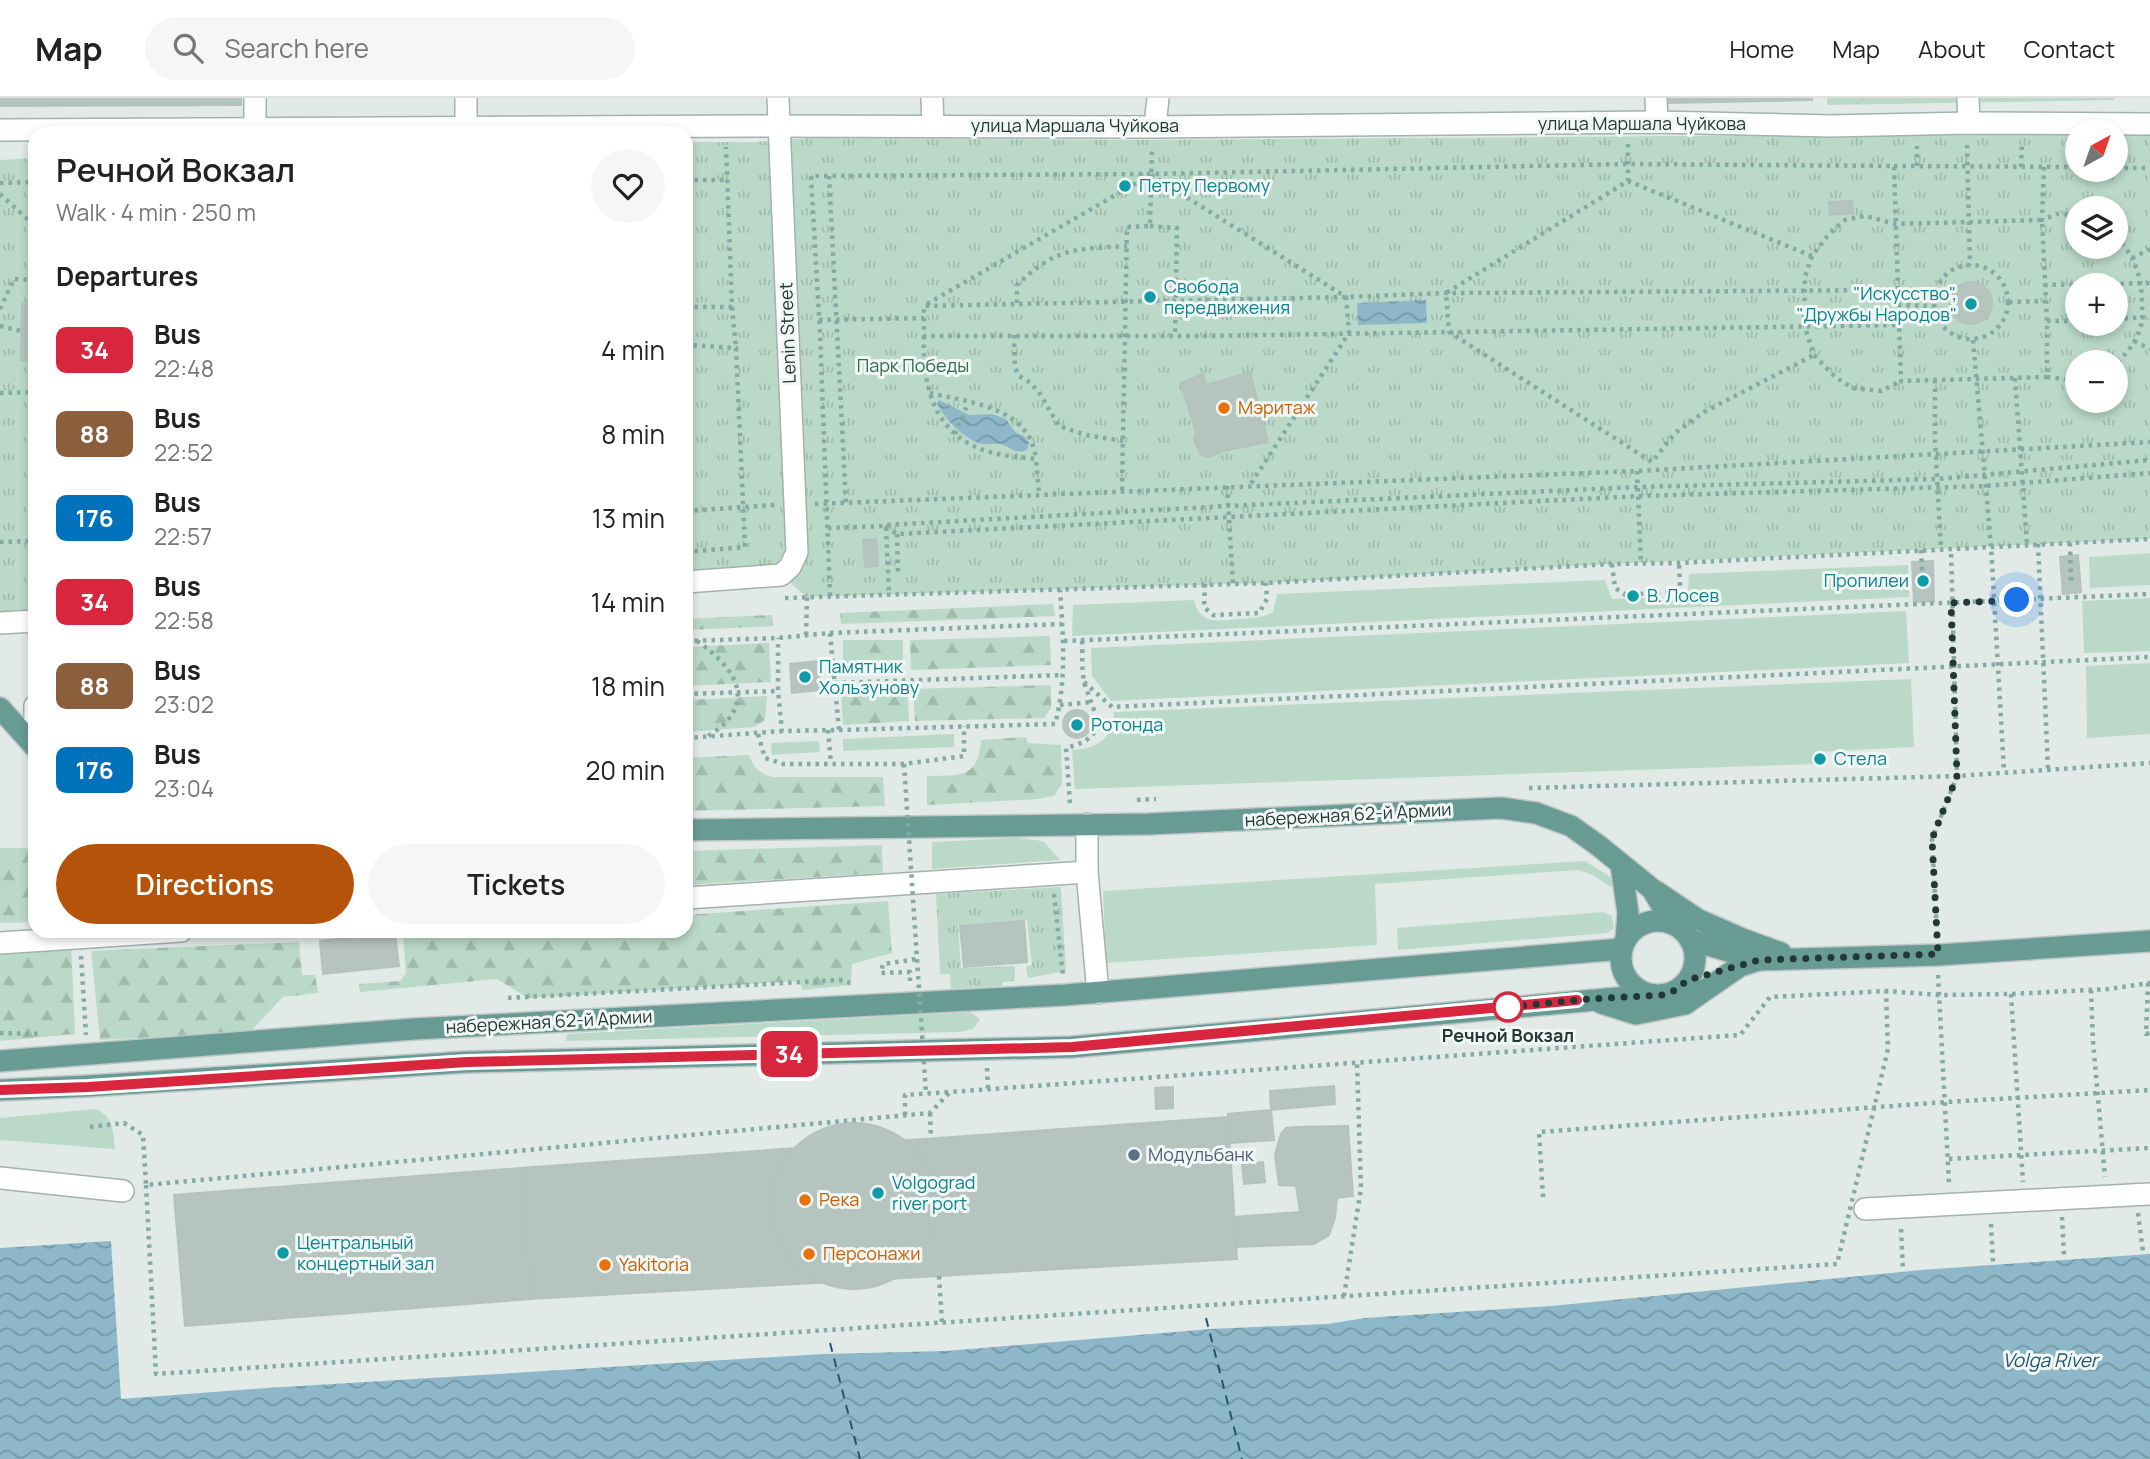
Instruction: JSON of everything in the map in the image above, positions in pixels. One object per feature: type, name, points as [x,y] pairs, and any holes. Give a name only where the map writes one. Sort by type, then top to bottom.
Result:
[{"type":"main road","points":[[0,708],[28,739]]},
{"type":"main road","name":"набережная 62-й Армии","points":[[693,830],[1148,824],[1501,808],[1536,813],[1571,826],[1651,889]]},
{"type":"main road","points":[[1621,864],[1628,913],[1620,961],[1623,973],[1630,983],[1651,995],[1672,992],[1688,980],[1749,963],[2150,941]]},
{"type":"main road","points":[[1651,889],[1697,919],[1745,940],[1800,959]]},
{"type":"main road","points":[[1651,889],[1673,924]]},
{"type":"main road","points":[[1624,944],[1642,924],[1663,921],[1673,924],[1683,931],[1694,949],[1695,960],[1688,980]]},
{"type":"main road","points":[[1690,940],[1749,963]]},
{"type":"main road","name":"набережная 62-й Армии","points":[[0,1061],[414,1029],[1098,993],[1624,944]]},
{"type":"main road","points":[[1583,999],[1636,1014],[1685,1004],[1749,963]]},
{"type":"main road","name":"набережная 62-й Армии","points":[[0,1090],[88,1087],[467,1062],[1072,1047],[1651,995]]},
{"type":"street","points":[[255,98],[256,126]]},
{"type":"street","points":[[466,126],[467,98]]},
{"type":"street","name":"Lenin Street","points":[[693,582],[781,575],[790,567],[797,552],[778,98]]},
{"type":"street","points":[[932,98],[933,126]]},
{"type":"street","points":[[1154,133],[1158,98]]},
{"type":"street","points":[[1656,98],[1657,122]]},
{"type":"street","points":[[1968,98],[1969,123]]},
{"type":"street","name":"улица Маршала Чуйкова","points":[[693,126],[933,126],[1154,133],[1657,122],[1831,126],[1969,123],[2150,124]]},
{"type":"street","name":"улица Маршала Чуйкова","points":[[0,130],[28,130]]},
{"type":"street","points":[[0,623],[28,621]]},
{"type":"street","points":[[1087,824],[1087,872],[1098,993]]},
{"type":"street","points":[[693,898],[1087,872]]},
{"type":"street","points":[[0,943],[67,938]]},
{"type":"street","points":[[0,1178],[123,1191]]},
{"type":"street","points":[[1865,1209],[2143,1195]]},
{"type":"path","points":[[1150,226],[1154,133]]},
{"type":"path","points":[[1917,134],[1917,166]]},
{"type":"path","points":[[2021,167],[2022,134]]},
{"type":"path","points":[[1628,136],[1628,181]]},
{"type":"path","points":[[693,551],[746,547],[732,307],[726,142]]},
{"type":"path","points":[[830,596],[811,176],[1151,174],[1628,164],[2065,167]]},
{"type":"path","points":[[1894,166],[1900,381]]},
{"type":"path","points":[[1968,166],[1970,265]]},
{"type":"path","points":[[2044,167],[2042,220],[2047,377]]},
{"type":"path","points":[[2128,168],[2150,168]]},
{"type":"path","points":[[1151,174],[1346,298]]},
{"type":"path","points":[[924,306],[1151,174]]},
{"type":"path","points":[[830,176],[846,503]]},
{"type":"path","points":[[693,180],[726,180]]},
{"type":"path","points":[[1628,181],[1812,256]]},
{"type":"path","points":[[1446,293],[1628,181]]},
{"type":"path","points":[[0,183],[28,182]]},
{"type":"path","points":[[0,194],[28,220]]},
{"type":"path","points":[[2065,214],[2057,214],[2042,220],[1896,224],[1865,216],[1845,220],[1829,234],[1812,256],[1807,267],[1804,289],[1804,325],[1814,355],[1835,377],[1853,388],[1881,391],[1900,381],[2047,377],[2065,379]]},
{"type":"path","points":[[1122,491],[1127,227],[1177,228],[1175,336]]},
{"type":"path","points":[[1017,303],[1017,285],[1032,270],[1054,255],[1083,249],[1127,246]]},
{"type":"path","points":[[2132,258],[2150,249]]},
{"type":"path","points":[[2127,350],[2143,318],[2142,283],[2128,253]]},
{"type":"path","points":[[1970,265],[1993,271],[2007,290],[2009,302],[2007,314],[1994,332],[1973,340],[1951,334],[1936,317],[1933,306],[1934,293],[1947,273],[1957,267],[1970,265]]},
{"type":"path","points":[[0,309],[14,279],[28,279]]},
{"type":"path","points":[[2044,285],[2150,283]]},
{"type":"path","points":[[924,306],[1127,300],[1346,298],[1446,293],[1898,290]]},
{"type":"path","points":[[1446,293],[1449,331]]},
{"type":"path","points":[[1250,485],[1349,333],[1346,298]]},
{"type":"path","points":[[2009,302],[2044,302]]},
{"type":"path","points":[[1898,305],[1933,306]]},
{"type":"path","points":[[924,306],[923,365],[929,393],[948,429],[982,450],[1036,459]]},
{"type":"path","points":[[693,307],[732,307]]},
{"type":"path","points":[[2128,319],[2150,317]]},
{"type":"path","points":[[819,320],[925,318]]},
{"type":"path","points":[[2047,321],[2065,321]]},
{"type":"path","points":[[924,336],[1175,336],[1899,325]]},
{"type":"path","points":[[0,326],[21,331]]},
{"type":"path","points":[[1449,331],[1652,462]]},
{"type":"path","points":[[1014,335],[1015,368],[1019,376],[1031,383],[1040,394],[1059,426],[1086,435],[1123,440]]},
{"type":"path","points":[[1973,340],[1991,546],[2004,771]]},
{"type":"path","points":[[2134,341],[2150,349]]},
{"type":"path","points":[[693,345],[736,348]]},
{"type":"path","points":[[1652,470],[1652,462],[1675,433],[1703,412],[1814,355]]},
{"type":"path","points":[[2015,378],[2027,544]]},
{"type":"path","points":[[1935,380],[1941,550]]},
{"type":"path","points":[[0,393],[28,392]]},
{"type":"path","points":[[929,393],[1006,413],[1034,443],[1040,494]]},
{"type":"path","points":[[955,434],[968,403]]},
{"type":"path","points":[[827,503],[1637,471],[2150,442]]},
{"type":"path","points":[[886,526],[897,534],[1228,515],[1938,483],[2150,460]]},
{"type":"path","points":[[1637,471],[1641,564]]},
{"type":"path","points":[[828,528],[1638,487],[1938,483],[1984,486],[2150,473]]},
{"type":"path","points":[[1227,486],[1233,584]]},
{"type":"path","points":[[693,510],[742,506]]},
{"type":"path","points":[[886,526],[888,593]]},
{"type":"path","points":[[897,534],[898,572]]},
{"type":"path","points":[[783,598],[1266,583],[2150,539]]},
{"type":"path","points":[[0,542],[28,541]]},
{"type":"path","points":[[2070,543],[2071,581]]},
{"type":"path","points":[[2038,544],[2048,769]]},
{"type":"path","points":[[1920,550],[1923,587]]},
{"type":"path","points":[[1951,550],[1957,776],[1932,839],[1949,1159],[2021,1158],[2150,1148]]},
{"type":"path","points":[[1612,564],[1615,588],[1626,594],[1671,592],[1680,586],[1679,563]]},
{"type":"path","points":[[1205,584],[1203,607],[1213,615],[1259,613],[1267,599],[1266,583]]},
{"type":"path","points":[[693,738],[782,731],[1055,724],[1060,705],[1062,675],[1060,590]]},
{"type":"path","points":[[1063,641],[2150,594]]},
{"type":"path","points":[[806,635],[807,597]]},
{"type":"path","points":[[696,641],[1062,624]]},
{"type":"path","points":[[830,633],[839,730]]},
{"type":"path","points":[[778,638],[778,691],[782,731]]},
{"type":"path","points":[[1066,748],[1080,744],[1096,731],[1098,721],[1084,682],[1083,640]]},
{"type":"path","points":[[696,641],[725,664],[738,692],[734,709],[725,723],[707,737]]},
{"type":"path","points":[[1084,682],[1112,707],[2150,657]]},
{"type":"path","points":[[834,683],[1062,675]]},
{"type":"path","points":[[693,694],[778,691]]},
{"type":"path","points":[[1060,705],[1092,702]]},
{"type":"path","points":[[758,734],[765,758],[783,764],[904,764],[964,756],[964,726]]},
{"type":"path","points":[[828,730],[831,764]]},
{"type":"path","points":[[1525,788],[1957,776],[2150,763]]},
{"type":"path","points":[[904,764],[926,1094]]},
{"type":"path","points":[[1125,800],[1167,799]]},
{"type":"path","points":[[80,938],[87,1055]]},
{"type":"path","points":[[910,972],[881,974],[883,964],[917,959]]},
{"type":"path","points":[[905,1115],[905,1095],[1740,1035],[1770,997],[1886,991],[1939,995],[2011,994],[2091,990],[2149,983],[2146,1034],[2150,1033]]},
{"type":"path","points":[[2091,990],[2103,1152]]},
{"type":"path","points":[[90,1127],[124,1123],[143,1135],[156,1374],[1836,1264],[1888,1049],[1886,991]]},
{"type":"path","points":[[2011,994],[2021,1158]]},
{"type":"path","points":[[1345,1296],[1361,1188],[1357,1063]]},
{"type":"path","points":[[1543,1197],[1539,1132],[2150,1090]]},
{"type":"path","points":[[146,1185],[930,1113],[950,1092]]},
{"type":"path","points":[[930,1113],[931,1138]]},
{"type":"path","points":[[2143,1195],[2143,1252]]},
{"type":"path","points":[[2061,1199],[2064,1255]]},
{"type":"path","points":[[1989,1202],[1993,1262]]},
{"type":"path","points":[[1900,1207],[1903,1271]]},
{"type":"path","points":[[939,1276],[942,1322]]},
{"type":"green space","points":[[1827,98],[2114,98],[2114,100],[1827,105]]},
{"type":"green space","name":"Парк Победы","points":[[2065,135],[2065,182],[2128,182],[2128,135],[2150,136],[2150,539],[1266,583],[807,597],[781,575],[693,581],[693,142],[812,138],[1152,140]]},
{"type":"green space","points":[[28,158],[28,621],[0,623],[0,160]]},
{"type":"green space","points":[[2150,553],[2150,585],[2090,588],[2089,557]]},
{"type":"green space","points":[[1908,565],[1909,597],[1072,636],[1073,605],[1194,600],[1206,618],[1225,620],[1257,617],[1273,612],[1277,594],[1605,580],[1612,599],[1678,597],[1688,589],[1689,574]]},
{"type":"green space","points":[[2150,598],[2150,651],[2084,653],[2082,601]]},
{"type":"green space","points":[[1053,604],[1055,616],[841,624],[840,613]]},
{"type":"green space","points":[[1906,611],[1909,663],[1111,701],[1092,676],[1091,648]]},
{"type":"green space","points":[[772,615],[774,626],[693,630],[693,619]]},
{"type":"green space","points":[[1050,636],[1051,665],[911,670],[910,640]]},
{"type":"green space","points":[[843,640],[903,640],[903,673],[843,673]]},
{"type":"green space","points":[[769,643],[771,682],[693,686],[693,647]]},
{"type":"green space","points":[[2150,663],[2150,734],[2087,738],[2086,666]]},
{"type":"green space","points":[[1911,679],[1914,747],[1815,752],[1814,764],[1075,789],[1072,750],[1096,745],[1102,741],[1111,729],[1114,712]]},
{"type":"green space","points":[[1051,685],[1051,708],[1044,718],[915,721],[913,689]]},
{"type":"green space","points":[[907,688],[909,721],[843,725],[841,692]]},
{"type":"green space","points":[[767,696],[765,720],[754,727],[693,731],[693,700]]},
{"type":"green space","points":[[954,734],[954,747],[843,751],[843,739]]},
{"type":"green space","points":[[1026,737],[1028,743],[1061,745],[1062,784],[1054,796],[927,805],[927,776],[958,774],[971,768],[976,762],[981,740]]},
{"type":"green space","points":[[819,741],[820,752],[772,755],[771,743]]},
{"type":"green space","points":[[749,755],[757,769],[772,777],[883,777],[885,806],[693,811],[693,758]]},
{"type":"green space","points":[[1015,838],[1043,841],[1060,860],[932,869],[932,842]]},
{"type":"green space","points":[[882,845],[883,873],[693,885],[693,851]]},
{"type":"green space","points":[[0,848],[28,848],[28,922],[0,923]]},
{"type":"green space","points":[[1585,861],[1615,880],[1610,887],[1593,875],[1578,870],[1375,884],[1377,945],[1106,963],[1103,891]]},
{"type":"green space","points":[[1061,887],[1066,971],[1028,978],[1026,967],[1032,965],[1027,920],[958,925],[961,968],[1015,966],[1015,981],[1002,982],[1002,986],[951,989],[950,974],[940,974],[936,894]]},
{"type":"green space","points":[[888,901],[892,953],[852,964],[851,985],[803,990],[799,981],[528,998],[497,979],[360,992],[359,984],[400,981],[406,973],[403,938],[693,938],[693,915]]},
{"type":"green space","points":[[1603,912],[1612,916],[1614,928],[1607,933],[1398,950],[1397,928]]},
{"type":"green space","points":[[71,942],[75,1034],[0,1041],[0,945]]},
{"type":"green space","points":[[299,942],[302,975],[315,975],[318,993],[283,997],[249,1033],[100,1040],[91,951]]},
{"type":"green space","points":[[970,1012],[980,1019],[973,1029],[959,1032],[566,1041],[567,1034]]},
{"type":"green space","points":[[95,1109],[109,1120],[115,1149],[0,1140],[0,1118]]},
{"type":"water","points":[[1426,300],[1427,323],[1358,325],[1357,303]]},
{"type":"water","points":[[939,400],[969,415],[992,414],[1006,419],[1015,432],[1024,436],[1029,443],[1027,450],[1016,451],[1000,444],[984,444],[972,440],[949,421],[937,403]]},
{"type":"water","name":"Volga River","points":[[111,1241],[121,1399],[823,1354],[946,1351],[1210,1329],[1327,1324],[1365,1318],[1551,1306],[1921,1270],[2150,1254],[2150,1459],[0,1459],[0,1248]]},
{"type":"building","points":[[0,98],[241,98],[241,105],[0,106]]},
{"type":"building","points":[[1668,98],[1812,98],[1812,100],[1668,103]]},
{"type":"building","points":[[1852,201],[1853,213],[1830,215],[1829,202]]},
{"type":"building","name":"\"Искусство\", \"Дружбы Народов\"","points":[[1971,282],[1986,288],[1992,303],[1986,318],[1971,324],[1956,318],[1950,303],[1956,288]]},
{"type":"building","points":[[22,304],[28,304],[28,360],[21,360]]},
{"type":"building","name":"Мэритаж","points":[[1250,372],[1268,442],[1223,451],[1209,457],[1201,455],[1194,440],[1196,432],[1181,383],[1203,374],[1206,385]]},
{"type":"building","points":[[876,539],[878,566],[865,567],[863,540]]},
{"type":"building","points":[[2078,555],[2081,592],[2063,594],[2060,557]]},
{"type":"building","name":"Пропилеи","points":[[1933,561],[1934,601],[1914,602],[1912,562]]},
{"type":"building","name":"Памятник Хользунову","points":[[817,661],[820,690],[792,693],[790,664]]},
{"type":"building","name":"Ротонда","points":[[1077,710],[1087,714],[1091,724],[1087,734],[1077,738],[1067,734],[1063,724],[1067,714]]},
{"type":"building","points":[[1024,921],[1027,962],[964,967],[960,926]]},
{"type":"building","points":[[396,938],[399,966],[323,974],[320,941]]},
{"type":"building","points":[[1334,1086],[1335,1104],[1271,1110],[1270,1091]]},
{"type":"building","points":[[1173,1087],[1173,1108],[1156,1109],[1155,1088]]},
{"type":"building","points":[[1271,1110],[1274,1140],[1230,1143],[1228,1114]]},
{"type":"building","name":"Volgograd river port","points":[[1228,1117],[1237,1259],[531,1299],[521,1168]]},
{"type":"building","points":[[854,1123],[886,1130],[913,1147],[930,1174],[937,1206],[930,1238],[913,1265],[886,1282],[854,1289],[822,1282],[795,1265],[778,1238],[771,1206],[778,1174],[795,1147],[822,1130]]},
{"type":"building","points":[[1348,1126],[1353,1196],[1337,1198],[1335,1218],[1329,1235],[1314,1244],[1236,1247],[1234,1217],[1300,1212],[1296,1186],[1279,1185],[1275,1154],[1281,1134],[1286,1128]]},
{"type":"building","points":[[1263,1162],[1265,1182],[1244,1184],[1242,1164]]},
{"type":"building","points":[[521,1168],[531,1299],[185,1326],[174,1195]]},
{"type":"ferry route","points":[[1206,1318],[1242,1459]]},
{"type":"ferry route","points":[[830,1343],[860,1459]]},
{"type":"bus line","name":"34","points":[[0,1090],[88,1087],[467,1062],[1072,1047],[1577,1000]]},
{"type":"place","name":"Петру Первому","points":[[1125,186]]},
{"type":"place","name":"Свобода передвижения","points":[[1150,297]]},
{"type":"place","name":"\"Искусство\", \"Дружбы Народов\"","points":[[1971,304]]},
{"type":"place","name":"Мэритаж","points":[[1224,408]]},
{"type":"place","name":"Пропилеи","points":[[1923,581]]},
{"type":"place","name":"В. Лосев","points":[[1633,596]]},
{"type":"place","name":"Памятник Хользунову","points":[[805,677]]},
{"type":"place","name":"Ротонда","points":[[1077,725]]},
{"type":"place","name":"Стела","points":[[1820,759]]},
{"type":"place","name":"Речной Вокзал","points":[[1508,1007]]},
{"type":"place","name":"Модульбанк","points":[[1134,1155]]},
{"type":"place","name":"Volgograd river port","points":[[878,1193]]},
{"type":"place","name":"Река","points":[[805,1200]]},
{"type":"place","name":"Центральный концертный зал","points":[[283,1253]]},
{"type":"place","name":"Персонажи","points":[[809,1254]]},
{"type":"place","name":"Yakitoria","points":[[605,1265]]},
{"type":"route","points":[[1508,1007],[1497,1008],[1662,995],[1681,987],[1688,980],[1759,960],[1938,954],[1932,839],[1957,776],[1951,603],[2017,600]]}]
